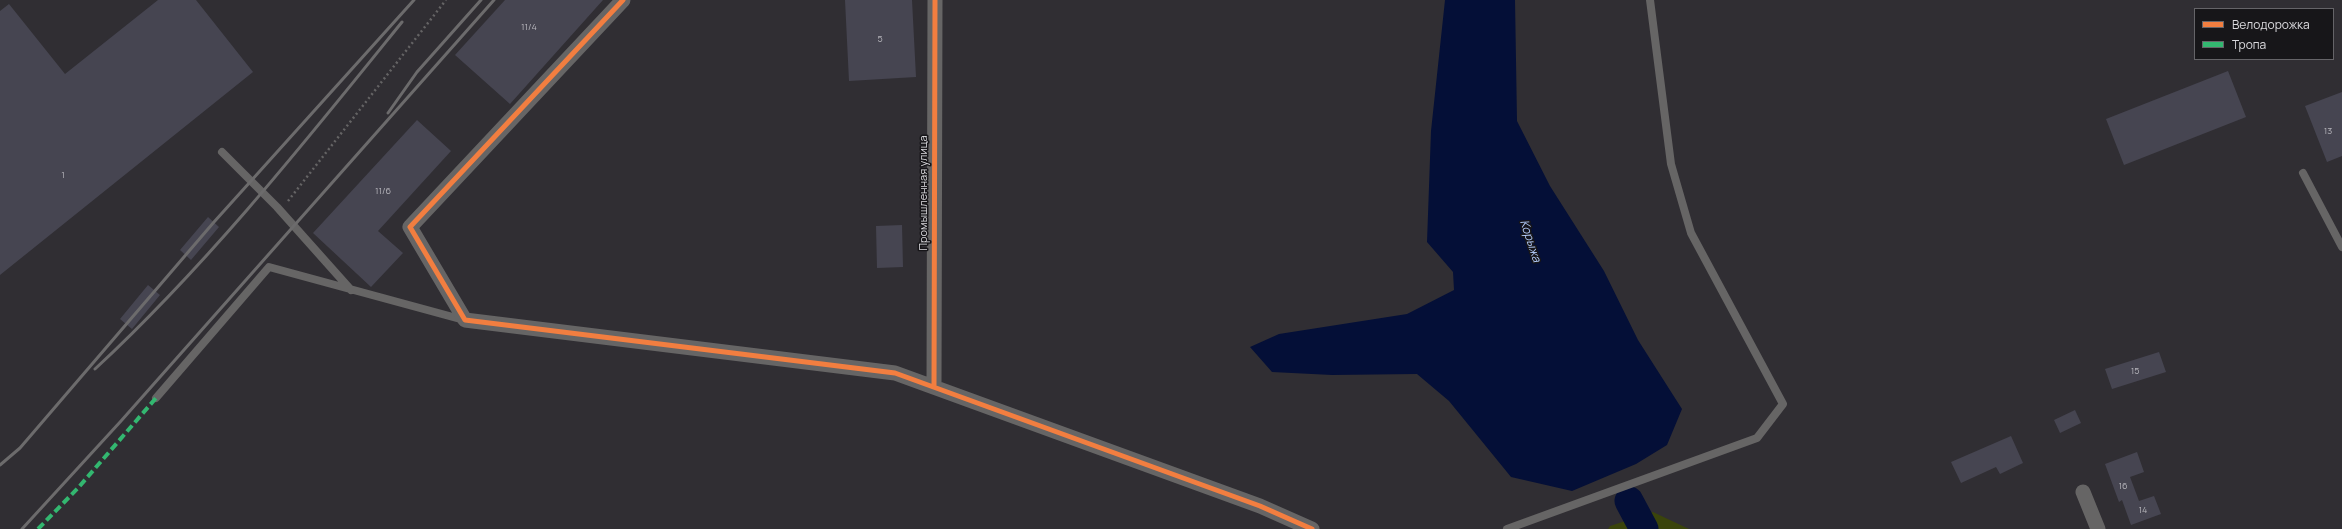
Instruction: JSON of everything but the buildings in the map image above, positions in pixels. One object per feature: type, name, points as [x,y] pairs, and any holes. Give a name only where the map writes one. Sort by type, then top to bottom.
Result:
[{"type":"street","points":[[622,0],[410,227],[465,320],[895,373],[1260,506],[1312,529]]},
{"type":"street","name":"Промышленная улица","points":[[934,386],[935,0]]},
{"type":"street","points":[[2083,492],[2098,529]]},
{"type":"lane","points":[[1507,529],[1757,438],[1783,404],[1691,233],[1672,164],[1650,0]]},
{"type":"lane","points":[[222,152],[281,211],[351,291]]},
{"type":"lane","points":[[2303,172],[2342,247]]},
{"type":"lane","points":[[156,398],[270,267],[351,291],[465,320]]},
{"type":"path","points":[[281,211],[446,0]]},
{"type":"green space","points":[[1653,512],[1689,529],[1608,529],[1610,526]]},
{"type":"water","points":[[1445,0],[1515,0],[1517,121],[1550,186],[1604,271],[1638,340],[1682,409],[1667,445],[1636,464],[1572,491],[1511,477],[1449,401],[1417,374],[1332,375],[1272,372],[1250,347],[1279,334],[1407,314],[1454,290],[1453,272],[1427,242],[1431,131]]},
{"type":"waterway","name":"Корыжа","points":[[1629,501],[1644,529]]},
{"type":"railway","points":[[0,465],[20,448],[214,222],[414,0]]},
{"type":"railway","points":[[388,113],[417,72],[481,0]]},
{"type":"railway","points":[[22,529],[121,421],[494,0]]},
{"type":"railway","points":[[95,369],[137,329],[217,244],[292,157],[402,22]]},
{"type":"marked path","points":[[38,529],[78,488],[156,398]]},
{"type":"cycle path","points":[[623,0],[410,227],[465,320],[895,373],[1260,506],[1312,529]]},
{"type":"cycle path","points":[[934,386],[935,0]]}]
